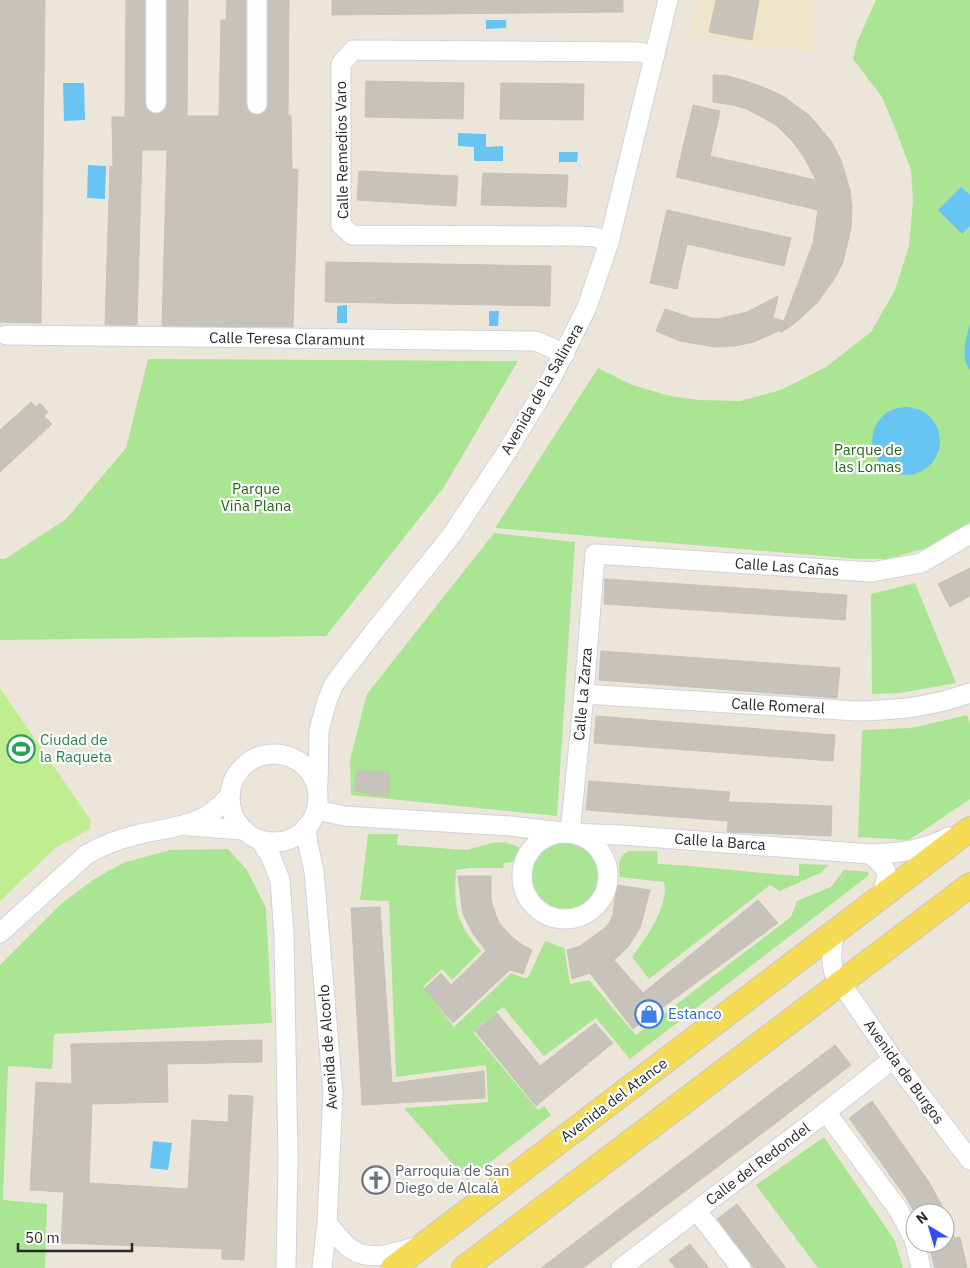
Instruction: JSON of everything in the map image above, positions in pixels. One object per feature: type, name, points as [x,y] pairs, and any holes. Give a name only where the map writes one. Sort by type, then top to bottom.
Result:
[{"type":"main road","name":"Avenida del Atance","points":[[393,1268],[970,828]]},
{"type":"main road","points":[[464,1268],[970,885]]},
{"type":"street","points":[[156,0],[156,103]]},
{"type":"street","points":[[257,0],[257,104]]},
{"type":"street","name":"Avenida de la Salinera","points":[[292,758],[305,750],[314,739],[319,730],[334,684],[451,536],[506,453],[565,354],[588,307],[609,242],[668,0]]},
{"type":"street","name":"Calle Remedios Varo","points":[[609,242],[577,236],[352,235],[341,225],[341,64],[353,50],[639,52],[655,56]]},
{"type":"street","name":"Calle Teresa Claramunt","points":[[2,335],[536,341],[565,354]]},
{"type":"street","name":"Calle Las Cañas","points":[[595,554],[872,572],[921,563],[970,534]]},
{"type":"street","name":"Calle La Zarza","points":[[570,833],[584,694],[595,554]]},
{"type":"street","name":"Calle Romeral","points":[[584,694],[865,710],[916,708],[970,693]]},
{"type":"street","name":"Avenida de la Salinera","points":[[318,784],[319,730]]},
{"type":"street","points":[[178,827],[198,827],[252,835],[276,843],[285,842],[297,836],[306,828],[317,810],[318,784],[309,770],[292,758],[276,754],[265,755],[252,760],[235,777],[229,796],[233,817],[252,835],[271,857],[280,880],[284,935],[288,1148],[286,1268]]},
{"type":"street","points":[[0,933],[93,850],[135,835],[178,827],[200,820],[218,809],[229,796]]},
{"type":"street","name":"Calle la Barca","points":[[317,810],[344,816],[510,826],[570,833],[621,835],[870,854],[901,853],[929,846],[970,828]]},
{"type":"street","points":[[510,826],[523,837],[531,850],[524,863],[522,878],[525,892],[533,904],[544,913],[558,918],[572,918],[585,914],[596,906],[604,894],[608,881],[608,867],[602,854],[610,843],[621,835]]},
{"type":"street","name":"Avenida de Alcorlo","points":[[306,828],[314,871],[333,1093],[327,1223],[322,1268]]},
{"type":"street","name":"Calle la Barca","points":[[531,850],[542,840],[555,834],[570,833],[583,836],[594,843],[602,854]]},
{"type":"street","points":[[870,854],[884,867],[888,879],[881,896]]},
{"type":"street","points":[[835,932],[831,962],[834,973],[840,983]]},
{"type":"street","name":"Avenida de Burgos","points":[[840,983],[893,1059],[970,1160]]},
{"type":"street","name":"Calle del Redondel","points":[[621,1268],[893,1059]]},
{"type":"street","points":[[826,1112],[898,1209],[914,1239],[921,1268]]},
{"type":"street","points":[[697,1211],[740,1268]]},
{"type":"street","points":[[327,1223],[350,1248],[369,1256],[386,1255],[426,1243]]},
{"type":"shaded area","points":[[698,0],[812,0],[813,27],[811,52],[689,36]]},
{"type":"green space","name":"Parque de las Lomas","points":[[876,0],[970,0],[970,522],[927,548],[887,559],[857,559],[495,528],[598,368],[632,385],[670,396],[699,400],[740,401],[781,390],[826,367],[871,332],[895,290],[909,246],[913,200],[911,170],[882,97],[853,59],[857,42]]},
{"type":"green space","name":"Parque Viña Plana","points":[[148,359],[518,361],[444,487],[326,636],[0,640],[0,559],[5,559],[66,519],[126,448]]},
{"type":"green space","points":[[494,533],[575,542],[557,816],[351,795],[350,760],[367,694]]},
{"type":"green space","points":[[915,583],[956,683],[900,693],[872,694],[871,594]]},
{"type":"green space","name":"Ciudad de la Raqueta","points":[[0,688],[91,821],[90,829],[55,848],[0,901]]},
{"type":"green space","points":[[967,715],[970,724],[970,799],[909,840],[858,837],[862,730],[912,728]]},
{"type":"green space","points":[[368,834],[398,834],[397,845],[467,850],[492,843],[504,842],[519,847],[518,861],[504,863],[503,868],[456,870],[455,894],[458,914],[472,941],[481,951],[452,980],[442,969],[423,987],[454,1027],[511,973],[528,978],[545,941],[564,948],[570,984],[589,980],[636,1035],[791,917],[797,901],[831,887],[844,870],[869,872],[868,876],[630,1059],[596,1018],[544,1056],[503,1007],[473,1032],[538,1110],[544,1106],[551,1115],[467,1180],[404,1108],[488,1102],[486,1065],[396,1077],[389,901],[360,900]]},
{"type":"green space","points":[[566,840],[579,843],[591,850],[598,862],[601,875],[598,888],[591,900],[579,907],[566,910],[553,907],[541,900],[534,888],[531,875],[534,862],[541,850],[553,843]]},
{"type":"green space","points":[[228,849],[247,870],[266,908],[272,1023],[54,1034],[52,1069],[8,1066],[3,1200],[47,1204],[45,1268],[0,1268],[0,965],[61,904],[94,879],[123,863],[170,850]]},
{"type":"green space","points":[[629,851],[657,851],[658,864],[799,876],[799,864],[828,865],[822,872],[780,891],[770,885],[649,979],[632,957],[650,932],[660,912],[665,891],[664,882],[620,877],[621,859]]},
{"type":"green space","points":[[824,1137],[895,1241],[903,1268],[818,1268],[756,1185]]},
{"type":"water","points":[[486,20],[506,20],[506,28],[486,29]]},
{"type":"water","points":[[63,83],[84,83],[85,120],[64,121]]},
{"type":"water","points":[[458,133],[486,134],[486,147],[503,146],[503,161],[474,161],[474,147],[458,146]]},
{"type":"water","points":[[559,152],[578,152],[577,162],[559,162]]},
{"type":"water","points":[[88,165],[106,166],[105,199],[87,198]]},
{"type":"water","points":[[961,187],[970,195],[970,226],[962,234],[938,210]]},
{"type":"water","points":[[347,305],[347,323],[337,323],[337,306]]},
{"type":"water","points":[[489,311],[499,311],[498,326],[489,326]]},
{"type":"water","points":[[970,324],[970,370],[965,360],[965,354]]},
{"type":"water","points":[[906,407],[919,410],[930,417],[937,428],[940,441],[937,454],[930,465],[919,472],[906,475],[893,472],[882,465],[875,454],[872,441],[875,428],[882,417],[893,410]]},
{"type":"water","points":[[153,1141],[172,1143],[168,1170],[150,1168]]},
{"type":"building","points":[[0,0],[45,0],[41,323],[0,322]]},
{"type":"building","points":[[126,0],[145,0],[145,103],[147,109],[156,114],[166,108],[167,103],[167,0],[188,0],[187,116],[219,116],[221,20],[226,20],[227,0],[246,0],[246,104],[251,113],[257,115],[262,114],[266,110],[268,104],[268,0],[289,0],[288,115],[291,115],[292,169],[298,170],[293,327],[162,326],[167,150],[142,150],[137,325],[105,325],[110,166],[113,167],[112,117],[125,117]]},
{"type":"building","points":[[332,0],[623,0],[623,12],[332,15]]},
{"type":"building","points":[[716,0],[759,0],[752,40],[709,32]]},
{"type":"building","points":[[713,75],[728,76],[765,88],[783,96],[810,116],[831,141],[841,160],[850,190],[852,207],[851,228],[843,262],[835,278],[817,303],[794,324],[780,333],[781,330],[754,342],[735,346],[715,347],[680,341],[656,331],[665,309],[692,318],[718,319],[747,312],[778,296],[773,318],[784,321],[813,243],[818,210],[676,177],[693,105],[720,111],[710,156],[816,180],[804,157],[793,142],[776,125],[747,109],[713,102]]},
{"type":"building","points":[[366,81],[464,83],[463,119],[365,117]]},
{"type":"building","points":[[501,83],[584,84],[583,120],[500,119]]},
{"type":"building","points":[[359,171],[458,176],[456,206],[357,200]]},
{"type":"building","points":[[483,173],[568,175],[566,207],[481,205]]},
{"type":"building","points":[[667,210],[791,238],[784,266],[687,244],[677,289],[650,283]]},
{"type":"building","points":[[326,262],[551,266],[550,306],[325,302]]},
{"type":"building","points":[[31,402],[36,407],[40,403],[48,412],[44,416],[52,424],[0,472],[0,430]]},
{"type":"building","points":[[970,568],[970,596],[950,607],[938,584]]},
{"type":"building","points":[[605,579],[847,595],[845,620],[604,604]]},
{"type":"building","points":[[601,651],[840,668],[837,698],[599,680]]},
{"type":"building","points":[[596,716],[835,735],[833,761],[594,743]]},
{"type":"building","points":[[357,771],[390,772],[389,796],[355,791]]},
{"type":"building","points":[[589,781],[730,792],[728,802],[832,806],[831,836],[727,832],[728,821],[586,810]]},
{"type":"building","points":[[458,876],[491,876],[491,899],[500,924],[521,944],[532,950],[523,974],[510,970],[453,1023],[424,989],[441,973],[451,985],[486,951],[472,932],[463,914]]},
{"type":"building","points":[[617,885],[650,890],[640,928],[628,947],[614,960],[643,993],[758,900],[778,923],[633,1029],[590,973],[572,979],[567,950],[580,946],[606,927],[613,913]]},
{"type":"building","points":[[380,907],[392,1083],[484,1071],[485,1098],[362,1105],[351,908]]},
{"type":"building","points":[[497,1013],[540,1066],[595,1023],[613,1043],[536,1106],[475,1031]]},
{"type":"building","points":[[262,1040],[262,1062],[167,1064],[168,1102],[92,1104],[89,1183],[188,1189],[192,1120],[228,1122],[229,1095],[253,1096],[244,1260],[222,1259],[222,1249],[61,1243],[64,1192],[30,1190],[36,1082],[72,1084],[71,1044]]},
{"type":"building","points":[[835,1045],[851,1065],[768,1129],[583,1268],[541,1268]]},
{"type":"building","points":[[872,1101],[929,1182],[941,1203],[909,1203],[849,1118]]},
{"type":"building","points":[[737,1204],[786,1268],[754,1268],[717,1219]]},
{"type":"building","points":[[960,1237],[967,1268],[935,1268],[931,1253],[955,1253],[955,1238]]},
{"type":"building","points":[[690,1244],[709,1268],[676,1268],[669,1260]]},
{"type":"place","name":"Ciudad de la Raqueta","points":[[21,749]]},
{"type":"place","name":"Estanco","points":[[649,1014]]},
{"type":"place","name":"Parroquia de San Diego de Alcalá","points":[[376,1180]]}]
